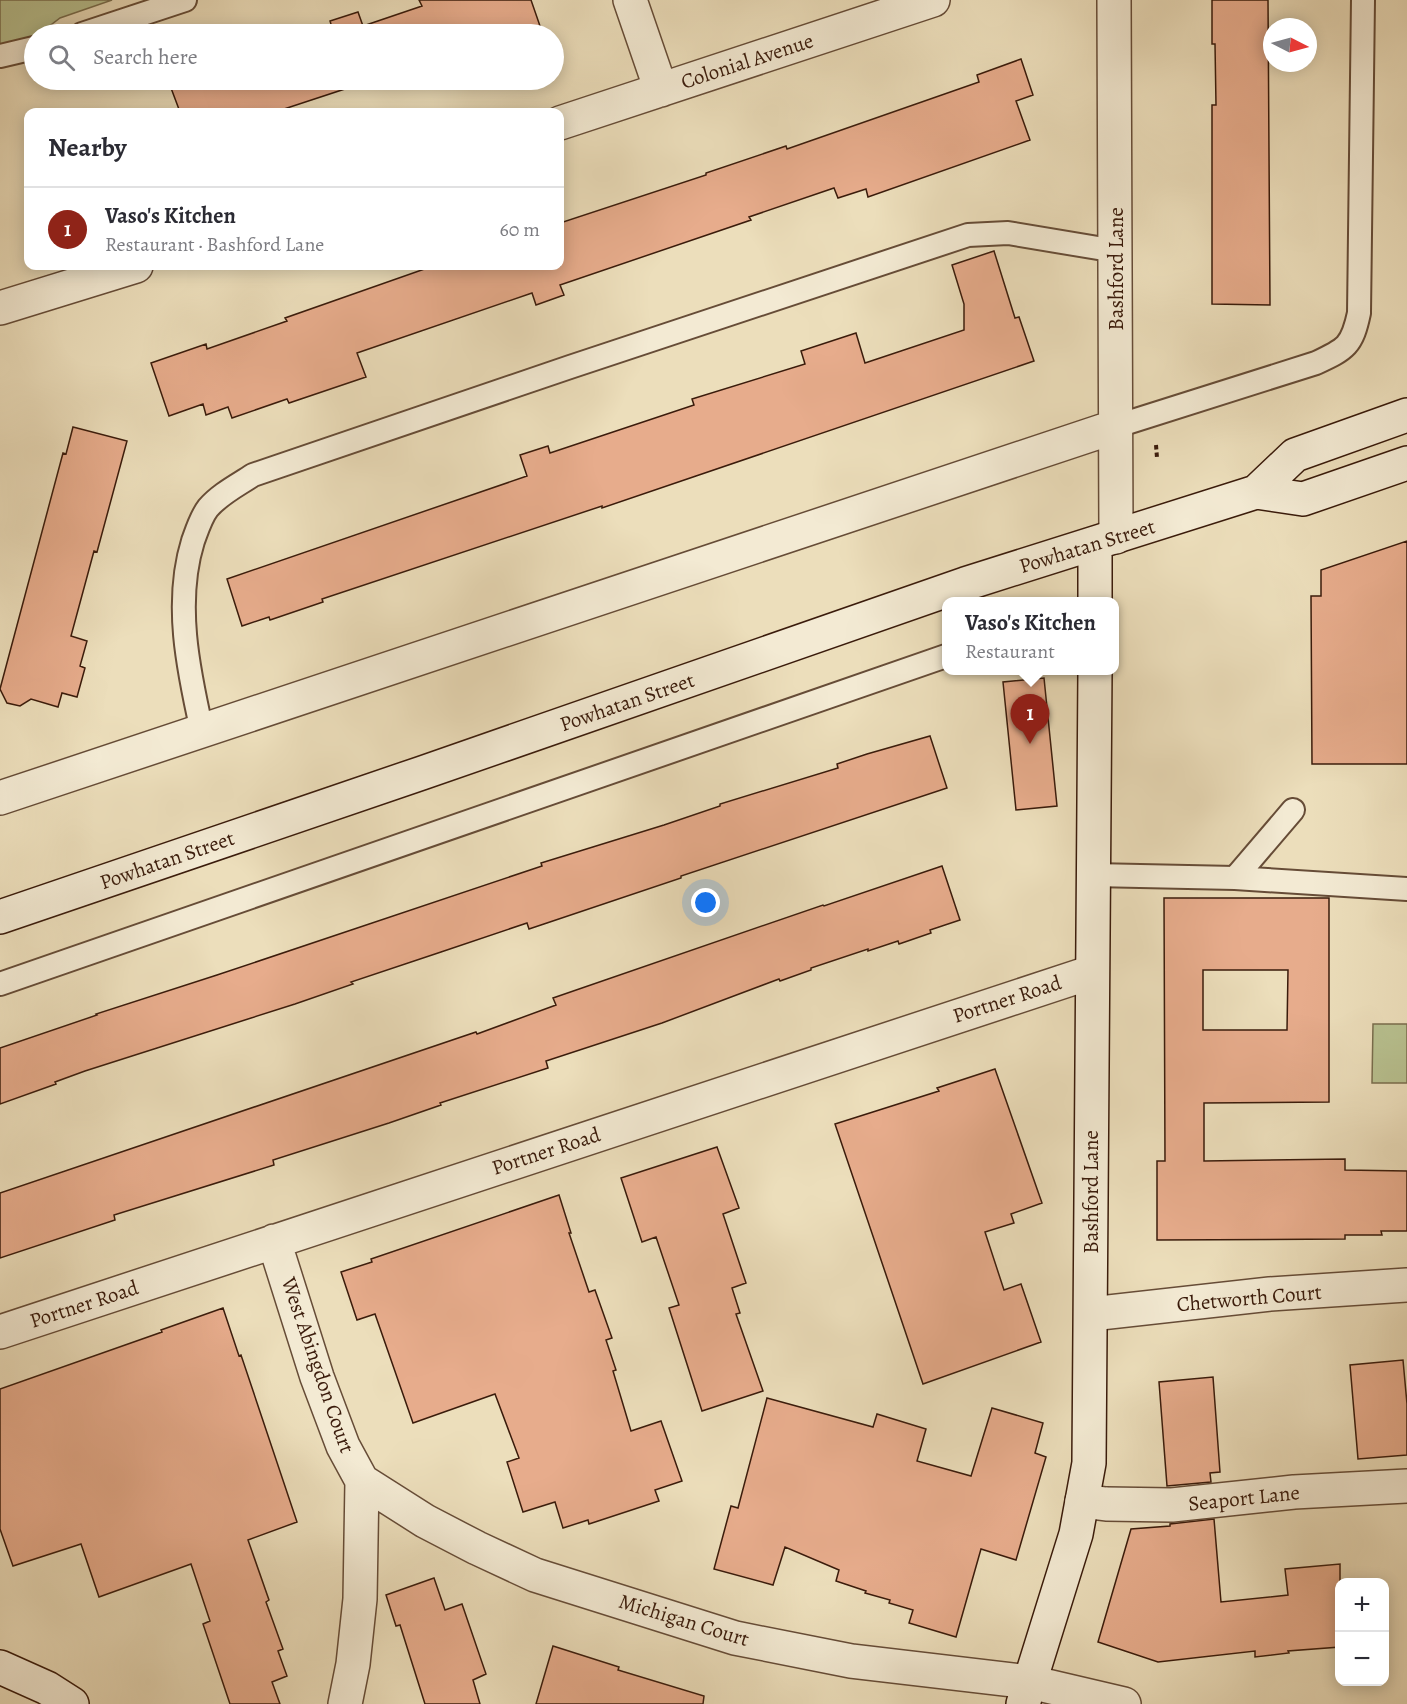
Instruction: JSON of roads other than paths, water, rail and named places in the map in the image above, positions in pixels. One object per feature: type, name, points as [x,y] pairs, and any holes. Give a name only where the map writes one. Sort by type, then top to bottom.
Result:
[{"type":"street","points":[[630,0],[661,90]]},
{"type":"street","name":"Colonial Avenue","points":[[564,122],[933,0]]},
{"type":"street","name":"Bashford Lane","points":[[1096,597],[1106,541],[1117,426],[1114,0]]},
{"type":"street","points":[[0,308],[123,270]]},
{"type":"street","name":"Powhatan Street","points":[[967,593],[1106,541],[1256,492],[1295,455],[1407,416]]},
{"type":"street","points":[[0,798],[1117,426]]},
{"type":"street","name":"Powhatan Street","points":[[1256,492],[1303,499],[1407,463]]},
{"type":"street","name":"Powhatan Street","points":[[0,917],[411,777],[942,601]]},
{"type":"street","name":"Bashford Lane","points":[[1026,1693],[1076,1534],[1089,1463],[1095,675]]},
{"type":"street","name":"Portner Road","points":[[0,1332],[1092,972]]},
{"type":"street","name":"West Abingdon Court","points":[[274,1241],[317,1377],[343,1446],[362,1481],[360,1599],[353,1664],[345,1704]]},
{"type":"street","name":"Chetworth Court","points":[[1091,1314],[1270,1294],[1407,1285]]},
{"type":"street","name":"Michigan Court","points":[[362,1481],[425,1521],[535,1575],[735,1638],[1026,1693],[1124,1704]]},
{"type":"street","name":"Seaport Lane","points":[[1082,1501],[1106,1504],[1172,1505],[1294,1492],[1407,1486]]},
{"type":"street","points":[[0,1667],[47,1688],[72,1704]]},
{"type":"lane","points":[[112,24],[185,0]]},
{"type":"lane","points":[[1117,426],[1316,363],[1340,352],[1354,336],[1359,313],[1363,0]]},
{"type":"lane","points":[[0,56],[24,50]]},
{"type":"lane","points":[[202,731],[192,688],[186,640],[183,595],[188,557],[198,526],[208,508],[253,475],[968,235],[1008,233],[1116,251]]},
{"type":"lane","points":[[0,984],[942,657]]},
{"type":"lane","points":[[1235,878],[1293,810]]},
{"type":"lane","points":[[1093,875],[1235,878],[1407,890]]},
{"type":"place","name":"Vaso's Kitchen","points":[[1030,744]]}]
